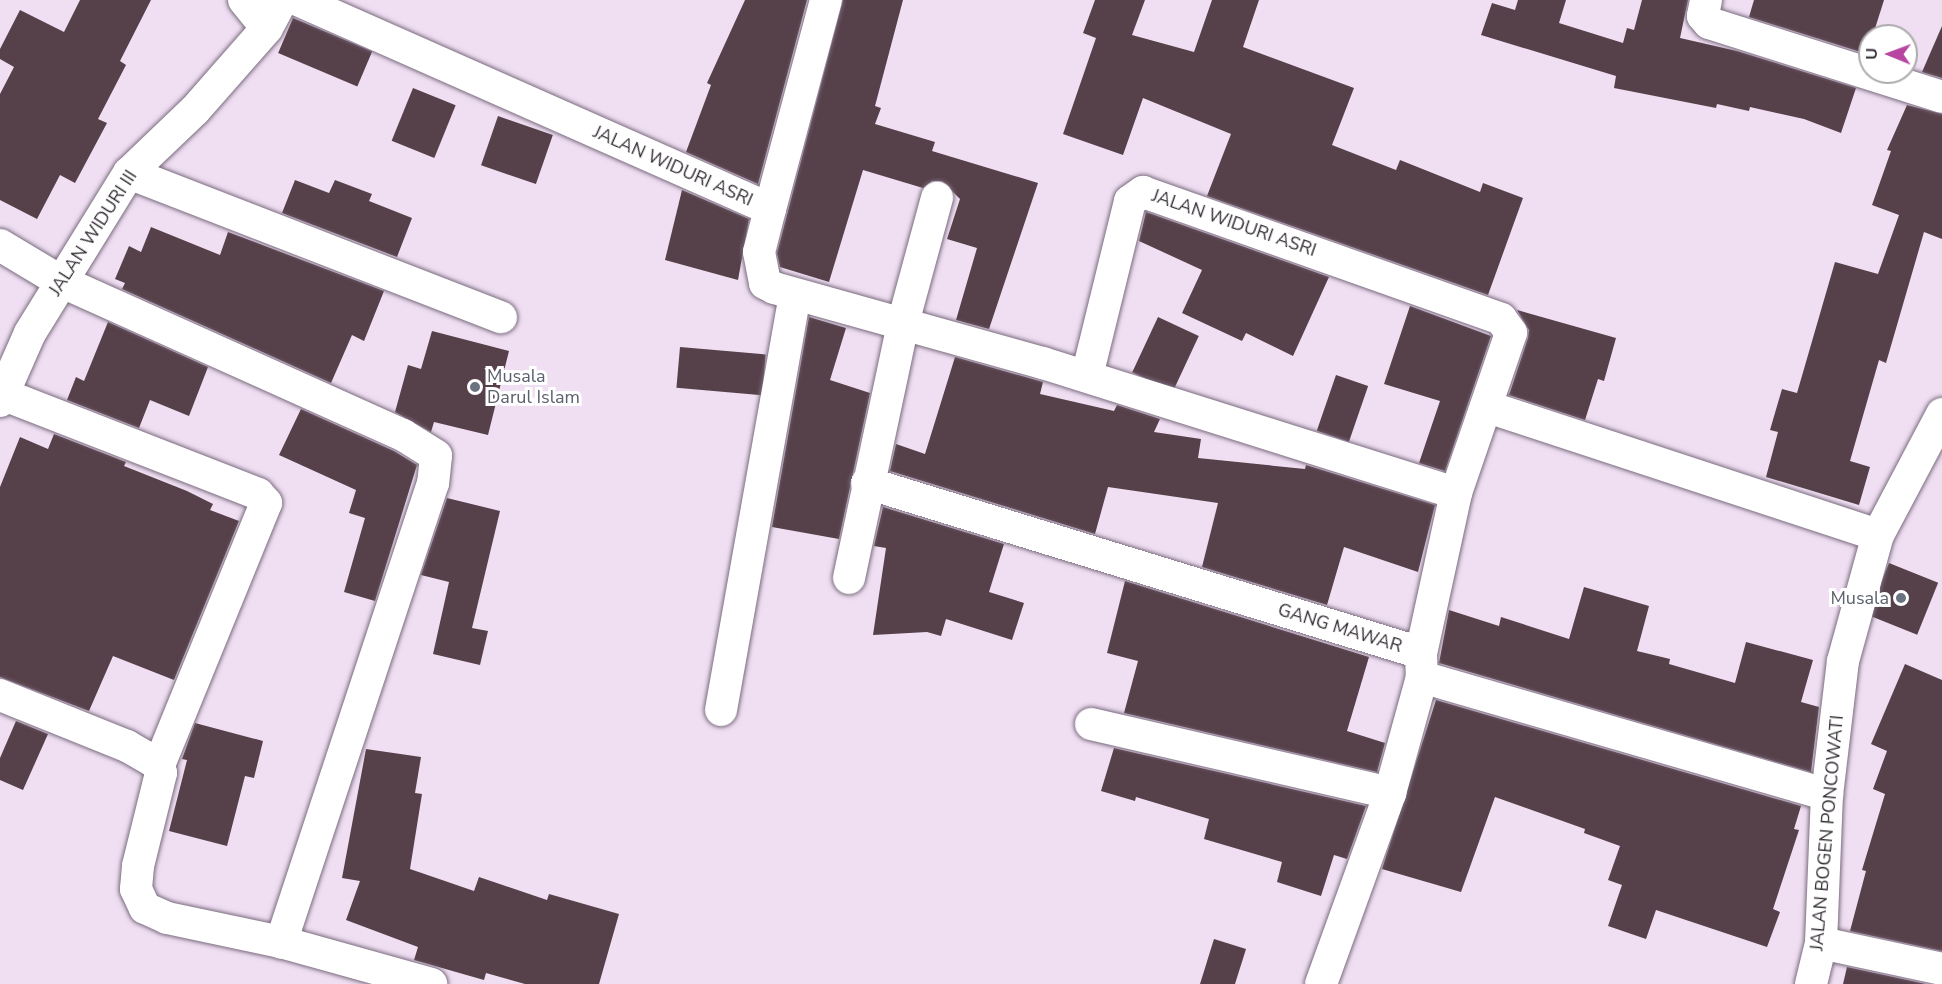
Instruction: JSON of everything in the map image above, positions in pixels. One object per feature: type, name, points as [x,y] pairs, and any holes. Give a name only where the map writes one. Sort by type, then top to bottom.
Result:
[{"type":"street","points":[[244,0],[267,28]]},
{"type":"street","name":"JALAN WIDURI III","points":[[1,398],[30,333],[60,280],[129,173],[195,110],[267,28],[282,0]]},
{"type":"street","name":"JALAN WIDURI ASRI","points":[[298,0],[770,209],[759,252],[761,273],[765,283],[795,295],[903,323],[1087,376],[1456,493]]},
{"type":"street","points":[[770,209],[826,0]]},
{"type":"street","points":[[1706,0],[1702,16],[1709,23],[1942,97]]},
{"type":"street","points":[[129,173],[501,317]]},
{"type":"street","name":"JALAN WIDURI ASRI","points":[[1087,376],[1130,201],[1143,192],[1508,324],[1511,333],[1488,407]]},
{"type":"street","points":[[849,578],[867,483],[903,323],[937,198]]},
{"type":"street","points":[[0,245],[60,280],[403,435],[436,456],[433,483],[281,942]]},
{"type":"street","points":[[721,710],[795,295]]},
{"type":"street","points":[[1,398],[258,494],[266,503],[158,767]]},
{"type":"street","points":[[1321,984],[1390,793],[1421,665],[1456,493],[1488,407],[1878,535]]},
{"type":"street","name":"JALAN BOGEN PONCOWATI","points":[[1811,984],[1821,943],[1827,795],[1843,662],[1878,535],[1942,414]]},
{"type":"street","name":"GANG MAWAR","points":[[867,483],[1421,665],[1827,795]]},
{"type":"street","points":[[0,695],[127,746],[158,767],[161,773],[138,866],[136,889],[145,908],[167,918],[281,942],[431,984]]},
{"type":"street","points":[[1090,724],[1390,793]]},
{"type":"street","points":[[1821,943],[1942,969]]},
{"type":"building","points":[[80,0],[151,0],[120,61],[126,65],[98,119],[107,123],[75,183],[60,175],[37,219],[0,200],[0,94],[14,67],[0,59],[0,49],[20,10],[64,32]]},
{"type":"building","points":[[745,0],[807,0],[758,184],[686,152],[711,85],[707,83]]},
{"type":"building","points":[[843,0],[903,0],[875,106],[881,108],[875,124],[935,142],[932,151],[1038,183],[989,329],[956,320],[977,248],[947,239],[960,199],[942,181],[932,181],[923,188],[863,170],[829,282],[780,267],[777,253]]},
{"type":"building","points":[[1095,0],[1145,0],[1132,35],[1194,52],[1212,0],[1259,0],[1243,47],[1354,88],[1332,145],[1396,170],[1400,160],[1480,192],[1483,183],[1523,198],[1488,295],[1207,196],[1231,134],[1143,98],[1123,155],[1063,134],[1096,38],[1083,33]]},
{"type":"building","points":[[1518,0],[1566,0],[1559,23],[1623,43],[1627,28],[1634,30],[1642,0],[1688,0],[1680,38],[1737,51],[1856,88],[1841,133],[1804,119],[1750,107],[1749,111],[1717,104],[1716,108],[1614,88],[1616,76],[1481,35],[1492,3],[1515,10]]},
{"type":"building","points":[[1754,0],[1884,0],[1876,24],[1858,24],[1858,51],[1749,17]]},
{"type":"building","points":[[293,18],[372,52],[357,87],[278,53]]},
{"type":"building","points":[[1942,26],[1942,78],[1922,72]]},
{"type":"building","points":[[413,88],[456,105],[434,158],[392,141]]},
{"type":"building","points":[[1907,105],[1942,114],[1942,239],[1924,232],[1886,363],[1879,360],[1850,461],[1870,467],[1859,505],[1766,477],[1778,432],[1770,430],[1782,389],[1797,393],[1835,262],[1878,274],[1899,215],[1872,205],[1891,151],[1887,150]]},
{"type":"building","points":[[498,116],[553,135],[536,184],[481,165]]},
{"type":"building","points":[[295,180],[329,193],[335,180],[372,194],[369,201],[412,218],[397,257],[282,213]]},
{"type":"building","points":[[682,190],[749,219],[738,280],[665,260]]},
{"type":"building","points":[[1146,212],[1329,277],[1293,356],[1246,333],[1242,341],[1182,313],[1202,270],[1139,241]]},
{"type":"building","points":[[151,227],[220,255],[228,232],[384,291],[364,341],[352,335],[331,383],[122,289],[125,283],[115,279],[129,246],[141,252]]},
{"type":"building","points":[[1410,306],[1491,336],[1445,471],[1419,463],[1440,401],[1384,384]]},
{"type":"building","points":[[1517,310],[1616,338],[1604,381],[1598,379],[1585,420],[1509,395],[1529,330]]},
{"type":"building","points":[[809,317],[846,328],[830,380],[870,393],[839,539],[772,527]]},
{"type":"building","points":[[1158,317],[1199,336],[1173,391],[1132,372]]},
{"type":"building","points":[[108,322],[208,367],[189,416],[150,400],[139,428],[67,400],[76,377],[84,381]]},
{"type":"building","points":[[432,331],[509,351],[488,435],[434,422],[431,432],[395,412],[408,365],[421,369]]},
{"type":"building","points":[[680,347],[766,354],[762,395],[676,388]]},
{"type":"building","points":[[955,357],[1043,382],[1040,394],[1114,411],[1117,405],[1160,419],[1154,432],[1201,439],[1198,458],[1305,469],[1306,465],[1435,505],[1418,572],[1344,547],[1327,605],[1202,567],[1218,503],[1108,487],[1095,534],[890,471],[896,444],[925,454]]},
{"type":"building","points":[[1336,375],[1368,386],[1349,442],[1317,431]]},
{"type":"building","points":[[301,409],[394,451],[417,465],[375,601],[344,592],[365,518],[349,513],[356,490],[279,455]]},
{"type":"building","points":[[54,434],[126,462],[124,466],[187,491],[213,504],[210,510],[239,521],[174,680],[113,656],[89,711],[0,677],[0,487],[20,437],[48,449]]},
{"type":"building","points":[[447,498],[500,511],[472,628],[488,631],[480,665],[433,654],[449,582],[421,575]]},
{"type":"building","points":[[883,507],[1004,544],[989,592],[1024,603],[1012,640],[946,619],[941,636],[927,632],[873,635],[886,548],[874,546]]},
{"type":"building","name":"Musala","points":[[1889,563],[1938,583],[1917,635],[1868,615]]},
{"type":"building","points":[[1125,581],[1369,657],[1347,731],[1385,743],[1377,772],[1124,713],[1138,661],[1107,653]]},
{"type":"building","points":[[1584,587],[1649,606],[1637,651],[1670,659],[1669,664],[1735,683],[1746,642],[1813,660],[1801,702],[1819,707],[1811,772],[1439,663],[1449,610],[1499,626],[1501,617],[1569,639]]},
{"type":"building","points":[[1905,664],[1942,680],[1942,951],[1850,931],[1866,871],[1862,870],[1885,794],[1873,789],[1887,751],[1871,744]]},
{"type":"building","points":[[1436,700],[1801,806],[1794,829],[1799,830],[1773,909],[1780,912],[1767,947],[1656,910],[1646,939],[1608,926],[1622,885],[1608,880],[1620,846],[1584,833],[1585,829],[1495,797],[1461,892],[1382,869]]},
{"type":"building","points":[[16,721],[48,734],[23,790],[0,780],[0,758]]},
{"type":"building","points":[[195,723],[263,741],[254,778],[245,776],[227,846],[169,831],[187,760],[182,759]]},
{"type":"building","points":[[1114,748],[1366,806],[1347,859],[1334,855],[1321,896],[1277,882],[1282,862],[1204,839],[1209,819],[1136,797],[1135,801],[1101,791]]},
{"type":"building","points":[[366,749],[421,757],[415,793],[422,794],[410,869],[474,891],[479,877],[547,900],[549,894],[619,914],[599,984],[525,984],[486,973],[484,980],[414,960],[418,947],[346,920],[360,881],[342,878]]},
{"type":"building","points":[[1214,939],[1246,949],[1235,984],[1200,984]]},
{"type":"building","points":[[1847,967],[1926,984],[1843,984]]},
{"type":"place","name":"Musala Darul Islam","points":[[475,387]]},
{"type":"place","name":"Musala","points":[[1901,598]]}]
